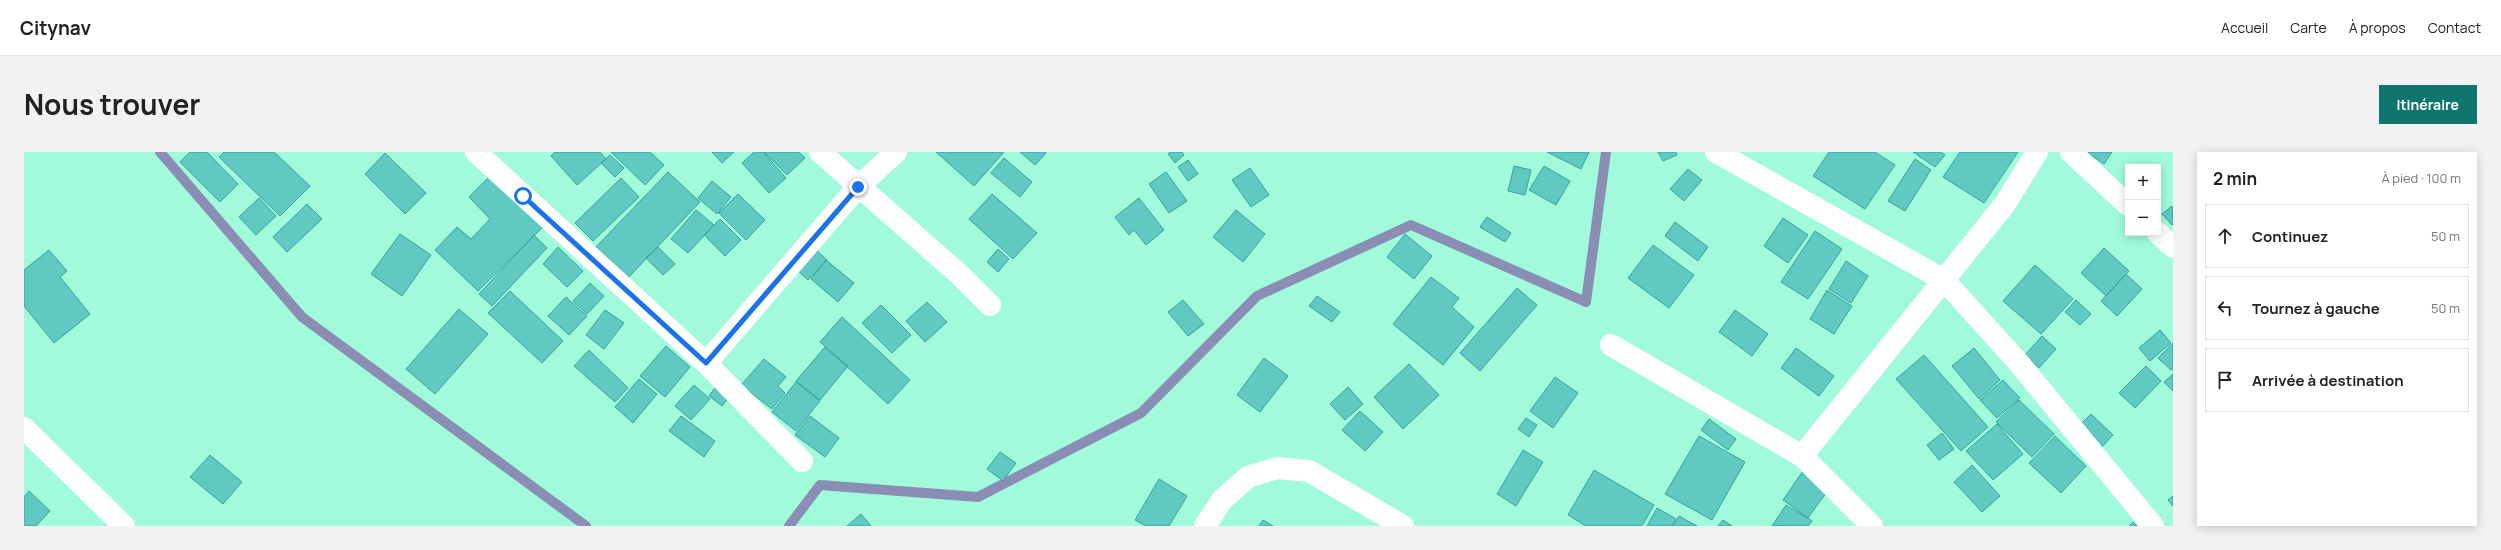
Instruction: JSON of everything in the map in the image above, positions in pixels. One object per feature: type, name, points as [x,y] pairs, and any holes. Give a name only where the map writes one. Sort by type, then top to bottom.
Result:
[{"type":"street","points":[[476,152],[706,363],[802,461]]},
{"type":"street","points":[[820,152],[858,187],[960,275],[990,305]]},
{"type":"street","points":[[706,363],[858,187],[896,152]]},
{"type":"street","points":[[1716,152],[1944,280],[2018,362],[2153,526]]},
{"type":"street","points":[[1802,456],[2005,204],[2037,152]]},
{"type":"street","points":[[2072,152],[2125,202]]},
{"type":"street","points":[[2161,236],[2173,247]]},
{"type":"street","points":[[1611,345],[1802,456],[1872,526]]},
{"type":"street","points":[[24,428],[124,526]]},
{"type":"street","points":[[1205,526],[1222,500],[1248,477],[1277,468],[1309,471],[1403,526]]},
{"type":"building","points":[[190,152],[207,152],[238,184],[220,202],[180,162]]},
{"type":"building","points":[[224,152],[274,152],[310,186],[280,216],[219,157]]},
{"type":"building","points":[[555,152],[600,152],[606,159],[577,185],[551,156]]},
{"type":"building","points":[[611,152],[650,152],[664,165],[645,185]]},
{"type":"building","points":[[712,152],[734,152],[722,163]]},
{"type":"building","points":[[754,152],[763,152],[786,178],[769,193],[742,163]]},
{"type":"building","points":[[764,152],[799,152],[805,158],[787,175]]},
{"type":"building","points":[[936,152],[1004,152],[974,186]]},
{"type":"building","points":[[1020,152],[1045,152],[1046,153],[1035,165]]},
{"type":"building","points":[[1170,152],[1182,152],[1184,155],[1175,163],[1168,154]]},
{"type":"building","points":[[1547,152],[1589,152],[1581,169]]},
{"type":"building","points":[[1658,152],[1676,152],[1677,155],[1663,161]]},
{"type":"building","points":[[1829,152],[1875,152],[1895,165],[1865,209],[1813,176]]},
{"type":"building","points":[[1913,152],[1941,152],[1945,155],[1935,167]]},
{"type":"building","points":[[1960,152],[2018,152],[1984,203],[1943,177]]},
{"type":"building","points":[[2086,152],[2112,152],[2104,164]]},
{"type":"building","points":[[385,153],[426,193],[405,214],[365,174]]},
{"type":"building","points":[[610,155],[624,168],[615,177],[601,163]]},
{"type":"building","points":[[1004,158],[1032,182],[1020,197],[991,173]]},
{"type":"building","points":[[1915,159],[1931,170],[1905,211],[1888,201]]},
{"type":"building","points":[[1188,160],[1198,174],[1188,181],[1178,167]]},
{"type":"building","points":[[1514,166],[1531,170],[1525,195],[1508,191]]},
{"type":"building","points":[[1544,166],[1570,181],[1556,205],[1529,190]]},
{"type":"building","points":[[1250,168],[1269,195],[1251,207],[1232,180]]},
{"type":"building","points":[[1688,169],[1702,180],[1684,201],[1670,189]]},
{"type":"building","points":[[668,172],[700,202],[628,278],[596,247]]},
{"type":"building","points":[[1166,172],[1187,201],[1169,213],[1149,184]]},
{"type":"building","points":[[492,174],[544,226],[478,291],[435,250],[457,227],[471,239],[490,219],[469,197]]},
{"type":"building","points":[[621,178],[639,197],[593,241],[575,223]]},
{"type":"building","points":[[712,181],[731,197],[717,214],[698,198]]},
{"type":"building","points":[[738,194],[765,220],[746,240],[719,213]]},
{"type":"building","points":[[992,194],[1037,233],[1013,259],[969,219]]},
{"type":"building","points":[[259,198],[276,216],[256,235],[239,217]]},
{"type":"building","points":[[1139,198],[1164,230],[1146,245],[1134,230],[1129,235],[1115,217]]},
{"type":"building","points":[[307,204],[322,219],[287,252],[273,237]]},
{"type":"building","points":[[2172,206],[2173,224],[2172,225],[2162,214]]},
{"type":"building","points":[[696,210],[714,225],[688,253],[671,239]]},
{"type":"building","points":[[1236,210],[1265,234],[1243,262],[1213,237]]},
{"type":"building","points":[[1487,217],[1511,233],[1505,242],[1480,227]]},
{"type":"building","points":[[1783,218],[1808,235],[1788,263],[1764,246]]},
{"type":"building","points":[[720,219],[741,240],[725,256],[704,235]]},
{"type":"building","points":[[1675,222],[1708,247],[1698,261],[1665,236]]},
{"type":"building","points":[[1815,231],[1842,249],[1808,299],[1781,282]]},
{"type":"building","points":[[400,234],[431,255],[402,296],[371,274]]},
{"type":"building","points":[[1405,234],[1432,256],[1414,279],[1387,257]]},
{"type":"building","points":[[534,235],[547,248],[492,306],[479,294]]},
{"type":"building","points":[[1653,245],[1694,275],[1669,308],[1628,278]]},
{"type":"building","points":[[558,247],[583,271],[567,287],[543,264]]},
{"type":"building","points":[[658,247],[675,264],[663,275],[646,258]]},
{"type":"building","points":[[2104,248],[2129,271],[2106,296],[2081,273]]},
{"type":"building","points":[[815,249],[827,260],[808,280],[796,269]]},
{"type":"building","points":[[998,249],[1009,259],[998,272],[987,262]]},
{"type":"building","points":[[49,250],[67,271],[60,277],[90,314],[54,343],[24,306],[24,270]]},
{"type":"building","points":[[826,260],[854,283],[838,302],[811,279]]},
{"type":"building","points":[[1846,261],[1868,276],[1851,303],[1829,289]]},
{"type":"building","points":[[2035,265],[2073,299],[2041,334],[2003,301]]},
{"type":"building","points":[[2126,274],[2142,289],[2117,316],[2101,301]]},
{"type":"building","points":[[1431,277],[1459,298],[1452,307],[1474,327],[1443,365],[1393,324]]},
{"type":"building","points":[[590,283],[604,296],[587,314],[573,301]]},
{"type":"building","points":[[1517,288],[1537,305],[1480,371],[1460,353]]},
{"type":"building","points":[[1827,290],[1852,306],[1834,334],[1810,319]]},
{"type":"building","points":[[510,291],[563,341],[542,363],[488,313]]},
{"type":"building","points":[[1317,296],[1340,312],[1332,322],[1309,306]]},
{"type":"building","points":[[566,297],[587,316],[569,335],[548,316]]},
{"type":"building","points":[[1183,300],[1204,324],[1188,336],[1168,312]]},
{"type":"building","points":[[2076,300],[2091,314],[2080,325],[2065,312]]},
{"type":"building","points":[[927,302],[947,322],[925,342],[906,321]]},
{"type":"building","points":[[881,305],[911,335],[892,353],[862,323]]},
{"type":"building","points":[[459,309],[488,334],[435,394],[406,369]]},
{"type":"building","points":[[605,310],[624,323],[604,349],[586,335]]},
{"type":"building","points":[[1735,310],[1768,334],[1752,356],[1719,332]]},
{"type":"building","points":[[842,317],[910,380],[888,404],[820,342]]},
{"type":"building","points":[[2160,330],[2171,343],[2150,361],[2139,348]]},
{"type":"building","points":[[2042,336],[2056,349],[2039,368],[2025,355]]},
{"type":"building","points":[[2173,343],[2173,369],[2171,370],[2158,358]]},
{"type":"building","points":[[666,346],[690,367],[665,397],[640,376]]},
{"type":"building","points":[[825,347],[848,366],[820,400],[796,381]]},
{"type":"building","points":[[1796,348],[1834,376],[1819,396],[1781,368]]},
{"type":"building","points":[[1974,348],[2000,380],[1979,399],[1952,366]]},
{"type":"building","points":[[589,350],[628,388],[615,402],[574,366]]},
{"type":"building","points":[[1924,355],[1988,427],[1961,451],[1896,379]]},
{"type":"building","points":[[1264,358],[1288,376],[1260,412],[1237,395]]},
{"type":"building","points":[[764,359],[786,377],[778,386],[785,393],[772,409],[741,385]]},
{"type":"building","points":[[1409,364],[1439,395],[1403,429],[1374,397]]},
{"type":"building","points":[[2146,366],[2161,381],[2135,408],[2119,393]]},
{"type":"building","points":[[2173,374],[2173,391],[2164,382]]},
{"type":"building","points":[[1555,377],[1578,393],[1553,428],[1530,411]]},
{"type":"building","points":[[639,379],[657,394],[633,423],[615,407]]},
{"type":"building","points":[[2003,380],[2020,398],[1997,418],[1980,400]]},
{"type":"building","points":[[796,382],[820,401],[796,431],[772,412]]},
{"type":"building","points":[[694,385],[710,399],[691,420],[675,406]]},
{"type":"building","points":[[717,385],[730,396],[722,406],[709,396]]},
{"type":"building","points":[[1348,387],[1363,404],[1345,420],[1330,404]]},
{"type":"building","points":[[2019,400],[2054,434],[2032,457],[1996,422]]},
{"type":"building","points":[[1360,411],[1383,432],[1365,451],[1342,430]]},
{"type":"building","points":[[2091,414],[2113,435],[2099,450],[2076,429]]},
{"type":"building","points":[[681,416],[715,441],[704,457],[669,431]]},
{"type":"building","points":[[810,416],[839,438],[825,457],[795,435]]},
{"type":"building","points":[[1526,418],[1537,425],[1529,437],[1518,429]]},
{"type":"building","points":[[1709,419],[1736,439],[1728,450],[1701,430]]},
{"type":"building","points":[[1997,424],[2023,454],[1993,480],[1966,451]]},
{"type":"building","points":[[1942,433],[1954,449],[1939,460],[1927,445]]},
{"type":"building","points":[[1699,436],[1745,462],[1712,520],[1665,494]]},
{"type":"building","points":[[2055,436],[2086,466],[2061,493],[2029,463]]},
{"type":"building","points":[[1523,450],[1543,462],[1516,506],[1497,494]]},
{"type":"building","points":[[1000,452],[1016,463],[1003,481],[987,469]]},
{"type":"building","points":[[210,455],[242,482],[223,504],[190,477]]},
{"type":"building","points":[[1972,465],[2000,496],[1982,512],[1954,482]]},
{"type":"building","points":[[1805,468],[1831,486],[1808,518],[1783,500]]},
{"type":"building","points":[[1594,470],[1654,505],[1642,526],[1586,526],[1568,515]]},
{"type":"building","points":[[1159,479],[1187,496],[1169,526],[1146,526],[1135,520]]},
{"type":"building","points":[[29,491],[50,511],[36,526],[24,526],[24,497]]},
{"type":"building","points":[[2173,496],[2173,506],[2168,500]]},
{"type":"building","points":[[1786,505],[1812,521],[1808,526],[1772,526]]},
{"type":"building","points":[[1657,508],[1676,519],[1672,526],[1647,526]]},
{"type":"building","points":[[861,514],[871,526],[847,526]]},
{"type":"building","points":[[1679,516],[1697,526],[1673,526]]},
{"type":"building","points":[[1263,520],[1273,526],[1259,526]]},
{"type":"building","points":[[1723,520],[1732,526],[1718,526]]},
{"type":"building","points":[[2133,522],[2137,526],[2129,526]]},
{"type":"waterway","points":[[160,152],[302,317],[586,526]]},
{"type":"waterway","points":[[789,526],[820,485],[978,497],[1141,413],[1257,296],[1411,225],[1586,302],[1606,152]]},
{"type":"route","points":[[523,196],[706,363],[858,187]]}]
